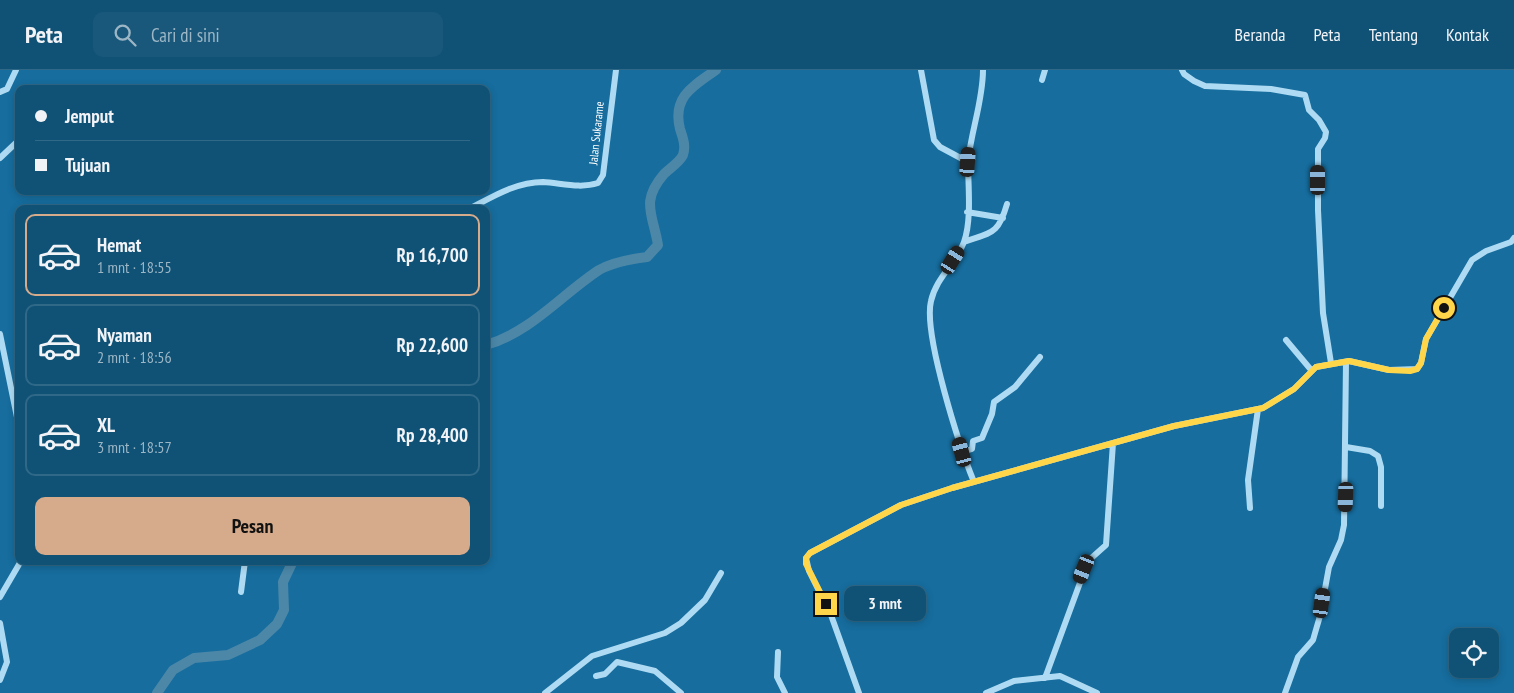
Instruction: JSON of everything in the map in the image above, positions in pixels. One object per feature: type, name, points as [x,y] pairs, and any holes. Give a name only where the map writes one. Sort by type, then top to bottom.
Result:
[{"type":"street","points":[[0,92],[7,90],[16,70]]},
{"type":"street","name":"Jalan Sukarame","points":[[477,205],[512,188],[528,184],[542,182],[582,186],[598,182],[603,175],[616,70]]},
{"type":"street","points":[[921,70],[934,140],[940,147],[968,162]]},
{"type":"street","points":[[974,482],[962,452],[932,333],[929,310],[937,284],[964,242],[968,162],[973,126],[983,86],[983,70]]},
{"type":"street","points":[[1042,80],[1045,70]]},
{"type":"street","points":[[1182,70],[1194,82],[1205,86],[1271,89],[1305,95],[1309,110],[1325,131],[1326,138],[1318,150],[1318,210],[1323,313],[1331,363]]},
{"type":"street","points":[[0,158],[15,144]]},
{"type":"street","points":[[964,242],[992,232],[998,227],[1007,204]]},
{"type":"street","points":[[967,212],[1003,218]]},
{"type":"street","points":[[859,693],[830,615],[809,571],[806,558],[816,550],[901,505],[974,482],[1174,426],[1258,409],[1294,389],[1312,370],[1331,363],[1346,362],[1389,370],[1410,371],[1417,369],[1421,363],[1426,339],[1472,260],[1486,251],[1511,242],[1514,238]]},
{"type":"street","points":[[0,334],[15,407]]},
{"type":"street","points":[[1286,340],[1312,370]]},
{"type":"street","points":[[962,452],[972,449],[973,441],[982,438],[992,414],[994,402],[1015,387],[1040,357]]},
{"type":"street","points":[[1285,693],[1298,657],[1313,640],[1320,616],[1329,567],[1341,540],[1344,524],[1346,362]]},
{"type":"street","points":[[1250,508],[1248,480],[1258,409]]},
{"type":"street","points":[[1045,678],[1088,560],[1106,545],[1113,443]]},
{"type":"street","points":[[1346,447],[1370,451],[1378,456],[1381,506]]},
{"type":"street","points":[[0,597],[19,565]]},
{"type":"street","points":[[241,592],[244,565]]},
{"type":"street","points":[[545,693],[592,656],[665,633],[681,623],[705,600],[721,573]]},
{"type":"street","points":[[0,623],[7,662],[0,680]]},
{"type":"street","points":[[778,652],[778,677],[786,693]]},
{"type":"street","points":[[596,676],[605,674],[618,662],[655,671],[681,693]]},
{"type":"street","points":[[986,693],[1014,681],[1064,677],[1097,693]]},
{"type":"waterway","points":[[490,344],[532,322],[604,267],[647,257],[658,245],[651,216],[650,201],[657,184],[664,174],[682,158],[684,152],[678,118],[679,109],[682,100],[692,87],[716,70]]},
{"type":"waterway","points":[[157,693],[173,670],[194,658],[228,655],[260,640],[277,624],[284,610],[283,582],[291,565]]},
{"type":"route","points":[[826,604],[809,571],[806,558],[810,553],[848,531],[901,505],[952,488],[1174,426],[1263,408],[1279,400],[1294,389],[1316,367],[1331,363],[1349,361],[1389,370],[1410,371],[1417,369],[1421,363],[1426,339],[1444,308]]}]
